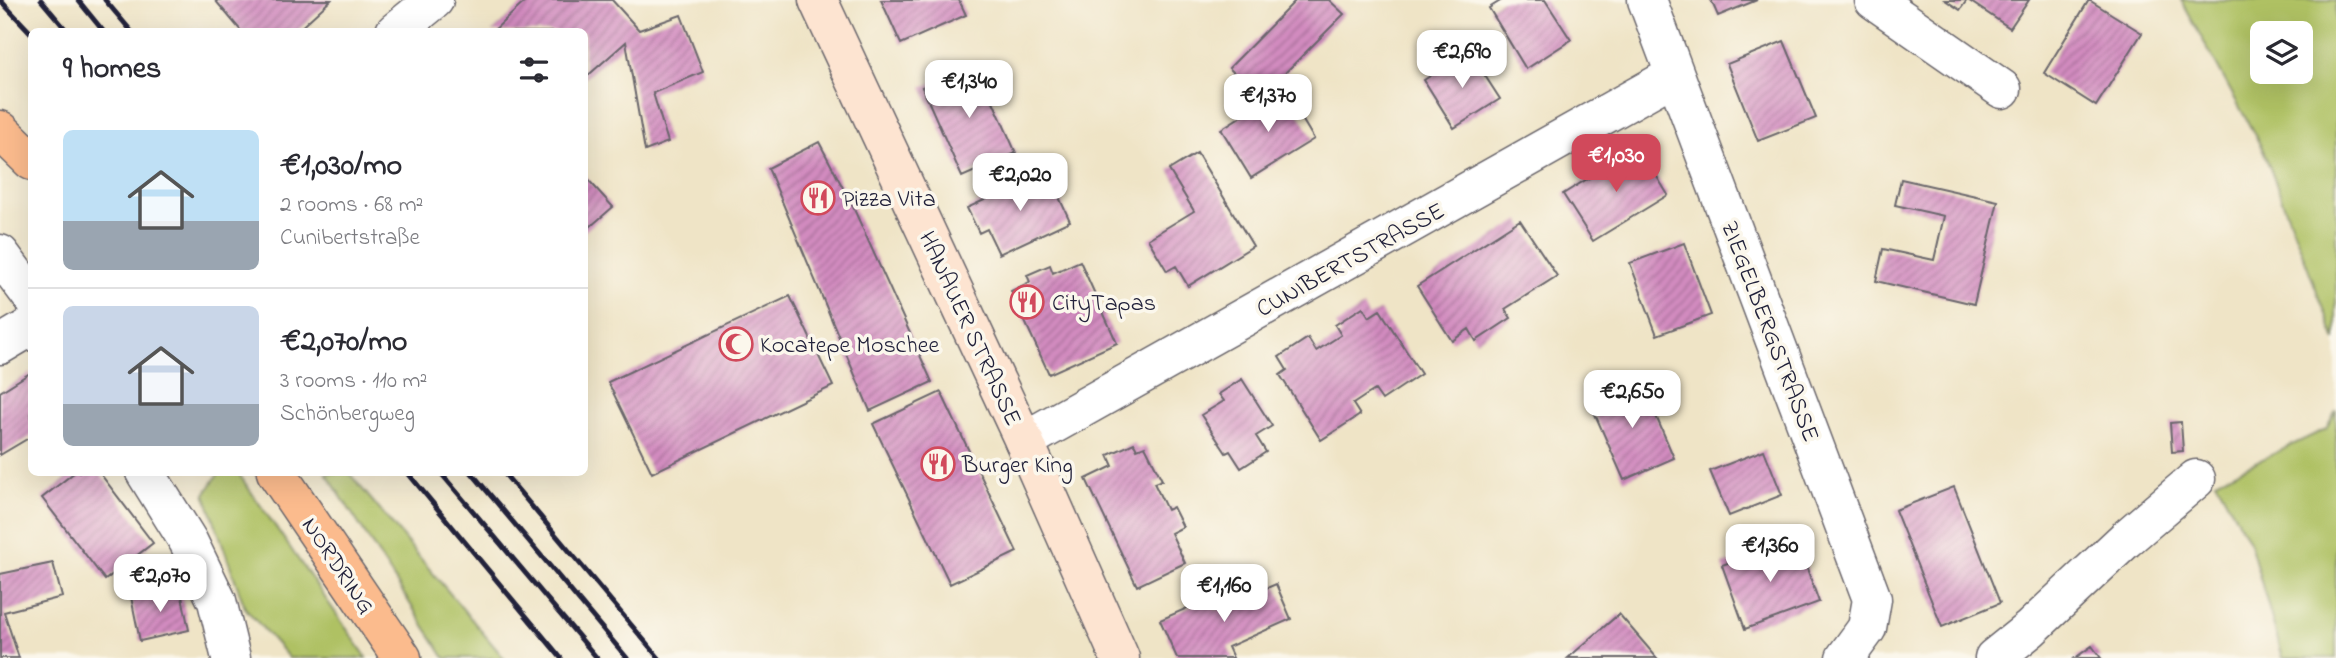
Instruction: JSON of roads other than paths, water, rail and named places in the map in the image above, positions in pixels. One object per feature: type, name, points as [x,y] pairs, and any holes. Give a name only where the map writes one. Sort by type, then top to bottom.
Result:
[{"type":"main road","name":"HANAUER STRASSE","points":[[818,0],[1024,441],[1120,658]]},
{"type":"main road","points":[[0,130],[28,157]]},
{"type":"main road","name":"NORDRING","points":[[279,476],[402,658]]},
{"type":"street","points":[[400,28],[434,0]]},
{"type":"street","name":"ZIEGELBERGSTRASSE","points":[[1647,0],[1872,599],[1867,628],[1845,658]]},
{"type":"street","points":[[1874,0],[2002,89]]},
{"type":"street","name":"CUNIBERTSTRASSE","points":[[1024,441],[1675,75]]},
{"type":"street","points":[[0,254],[28,292]]},
{"type":"street","points":[[0,345],[28,328]]},
{"type":"street","points":[[147,476],[188,541],[217,601],[231,658]]},
{"type":"street","points":[[1994,658],[2031,629],[2196,479]]},
{"type":"railway","points":[[0,0],[28,30]]},
{"type":"railway","points":[[41,0],[65,28]]},
{"type":"railway","points":[[78,0],[101,28]]},
{"type":"railway","points":[[105,0],[129,28]]},
{"type":"railway","points":[[410,476],[561,658]]},
{"type":"railway","points":[[443,476],[597,658]]},
{"type":"railway","points":[[474,476],[627,658]]},
{"type":"railway","points":[[506,476],[659,658]]},
{"type":"place","name":"Pizza Vita","points":[[818,198]]},
{"type":"place","name":"CityTapas","points":[[1027,302]]},
{"type":"place","name":"Kocatepe Moschee","points":[[736,344]]},
{"type":"place","name":"Burger King","points":[[938,464]]}]
